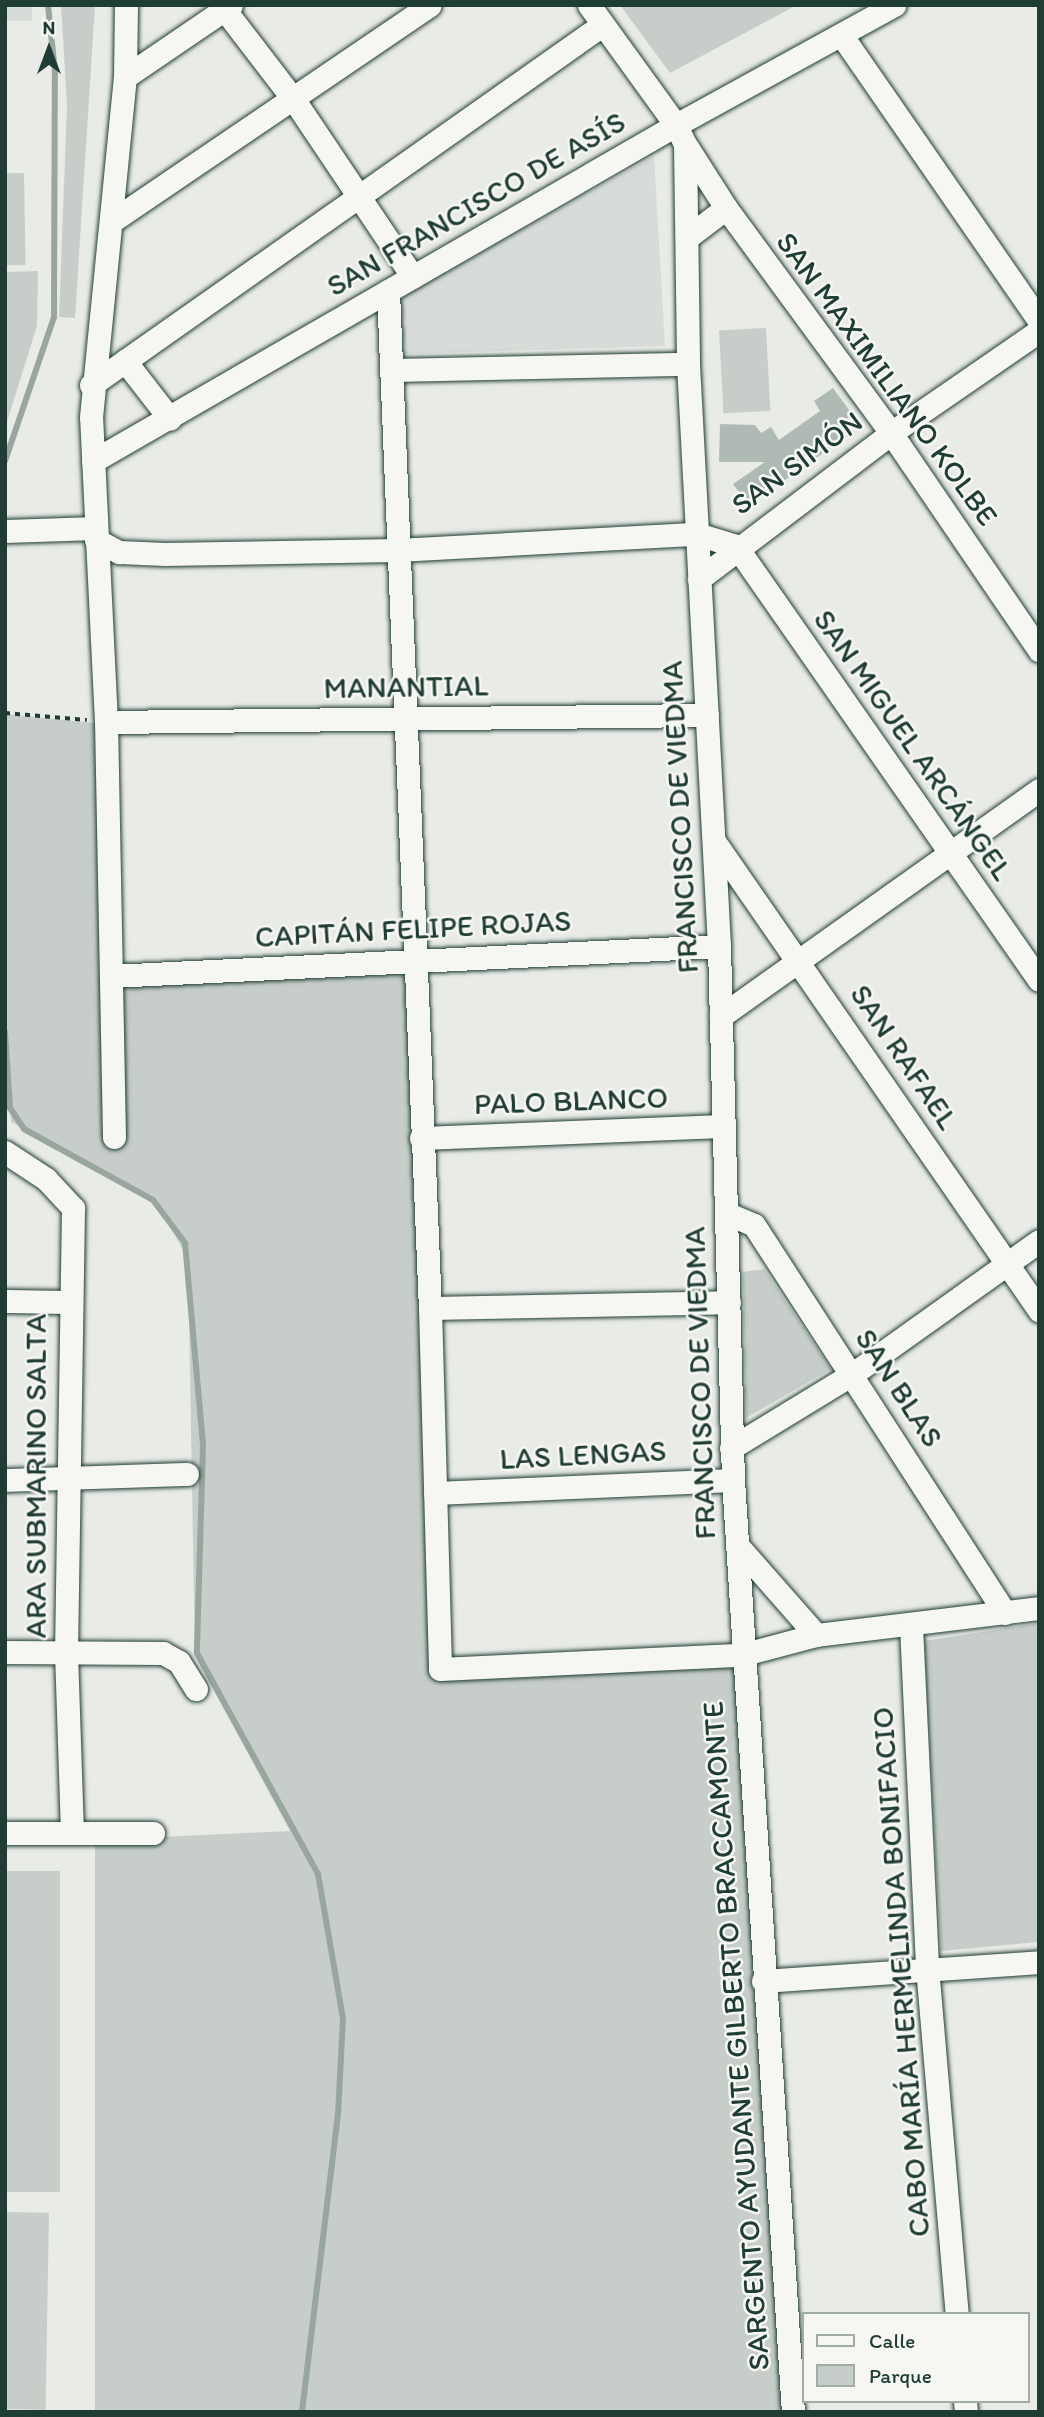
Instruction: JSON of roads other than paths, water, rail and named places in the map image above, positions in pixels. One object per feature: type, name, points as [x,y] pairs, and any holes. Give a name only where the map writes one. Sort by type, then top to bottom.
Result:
[{"type":"street","points":[[114,1138],[106,722],[91,385],[112,221],[125,77],[127,5]]},
{"type":"street","points":[[112,221],[294,100],[430,5]]},
{"type":"street","points":[[589,5],[680,135]]},
{"type":"street","name":"SAN FRANCISCO DE ASÍS","points":[[93,461],[413,277],[680,135],[894,5]]},
{"type":"street","points":[[125,77],[225,7],[294,100],[413,277]]},
{"type":"street","points":[[91,385],[602,24]]},
{"type":"street","points":[[842,36],[1039,320]]},
{"type":"street","name":"SAN MAXIMILIANO KOLBE","points":[[680,135],[726,208],[891,433],[1039,650]]},
{"type":"street","name":"FRANCISCO DE VIEDMA","points":[[680,135],[689,236],[688,364],[719,946],[731,1448],[741,1655]]},
{"type":"street","points":[[689,236],[726,208]]},
{"type":"street","points":[[388,291],[403,718],[430,1308],[440,1669],[741,1655],[816,1635],[911,1626],[1039,1608]]},
{"type":"street","name":"SAN SIMÓN","points":[[699,579],[736,546],[891,433],[1039,331]]},
{"type":"street","points":[[125,361],[170,419]]},
{"type":"street","points":[[392,370],[688,364]]},
{"type":"street","points":[[5,531],[96,534],[119,552],[165,554],[397,550],[696,534],[736,546]]},
{"type":"street","name":"SAN MIGUEL ARCÁNGEL","points":[[736,546],[1039,979]]},
{"type":"street","name":"MANANTIAL","points":[[106,722],[707,715]]},
{"type":"street","points":[[721,1016],[1039,790]]},
{"type":"street","name":"SAN RAFAEL","points":[[714,841],[1039,1310]]},
{"type":"street","name":"CAPITÁN FELIPE ROJAS","points":[[111,976],[719,946]]},
{"type":"street","name":"PALO BLANCO","points":[[421,1138],[723,1126]]},
{"type":"street","name":"ARA SUBMARINO SALTA","points":[[5,1152],[46,1179],[73,1208],[68,1303],[66,1652],[72,1833]]},
{"type":"street","name":"SAN BLAS","points":[[726,1213],[754,1224],[854,1373],[1005,1613]]},
{"type":"street","points":[[731,1448],[854,1373],[1039,1241]]},
{"type":"street","points":[[5,1301],[68,1303]]},
{"type":"street","points":[[430,1308],[729,1302]]},
{"type":"street","points":[[5,1480],[69,1480],[187,1474]]},
{"type":"street","name":"LAS LENGAS","points":[[435,1493],[733,1480]]},
{"type":"street","points":[[737,1545],[816,1635]]},
{"type":"street","name":"CABO MARÍA HERMELINDA BONIFACIO","points":[[911,1626],[927,1967],[957,2312]]},
{"type":"street","points":[[5,1652],[163,1653],[179,1662],[196,1689]]},
{"type":"street","name":"SARGENTO AYUDANTE GILBERTO BRACCAMONTE","points":[[741,1655],[793,2412]]},
{"type":"street","points":[[5,1833],[153,1833]]},
{"type":"street","points":[[763,1981],[927,1967],[1039,1962]]},
{"type":"waterway","points":[[5,461],[54,317],[55,71],[48,5]]},
{"type":"waterway","points":[[5,1032],[10,1108],[24,1129],[153,1200],[185,1243],[203,1445],[197,1653],[318,1874],[343,2019],[338,2114],[302,2412]]}]
